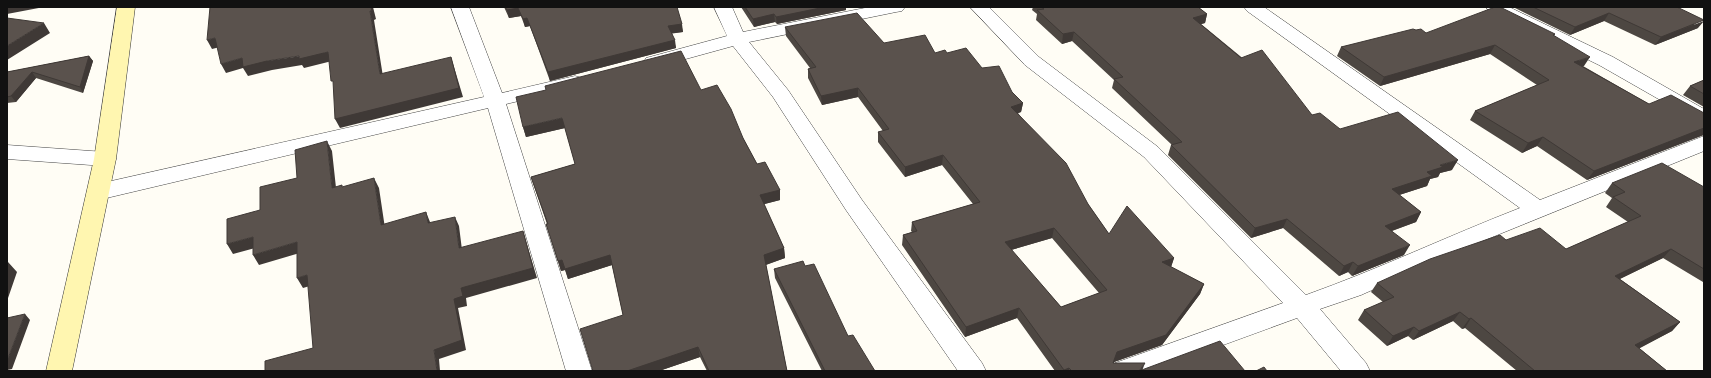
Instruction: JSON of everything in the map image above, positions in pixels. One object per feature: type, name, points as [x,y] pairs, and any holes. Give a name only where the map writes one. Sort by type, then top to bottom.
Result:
[{"type":"street","points":[[59,371],[105,159],[126,7]]},
{"type":"street","points":[[460,7],[495,100],[579,371]]},
{"type":"street","points":[[723,7],[737,39],[781,94],[854,204],[973,371]]},
{"type":"street","points":[[634,67],[737,39],[896,7]]},
{"type":"street","points":[[979,7],[1032,61],[1150,152],[1302,306],[1357,371]]},
{"type":"street","points":[[1253,7],[1538,210]]},
{"type":"street","points":[[1495,7],[1606,61],[1704,117]]},
{"type":"street","points":[[98,192],[589,78]]},
{"type":"street","points":[[1124,371],[1352,288],[1468,238],[1704,143]]},
{"type":"street","points":[[7,152],[105,159]]},
{"type":"building","points":[[210,7],[371,7],[372,11],[370,11],[380,74],[451,57],[459,88],[335,119],[333,81],[331,81],[328,52],[299,59],[299,56],[267,61],[243,67],[242,58],[221,64],[215,38],[207,40]]},
{"type":"building","points":[[505,7],[677,7],[682,24],[668,26],[675,40],[548,72],[527,18],[523,19],[518,8],[507,10]]},
{"type":"building","points":[[745,7],[825,7],[776,17],[774,14],[753,19]]},
{"type":"building","points":[[1041,7],[1198,7],[1207,14],[1193,18],[1241,58],[1262,50],[1312,115],[1320,113],[1340,129],[1398,112],[1458,160],[1440,165],[1443,167],[1427,172],[1432,176],[1392,189],[1421,212],[1385,226],[1410,245],[1358,266],[1353,262],[1344,266],[1287,219],[1255,228],[1171,145],[1182,142],[1114,79],[1123,77],[1074,32],[1063,34],[1037,10],[1044,9]]},
{"type":"building","points":[[1495,7],[1500,7],[1555,34],[1553,35],[1590,57],[1574,62],[1649,104],[1671,95],[1704,113],[1704,128],[1594,171],[1543,137],[1528,143],[1475,111],[1549,80],[1495,45],[1384,77],[1341,47],[1413,29],[1421,29],[1426,33]]},
{"type":"building","points":[[1533,7],[1677,7],[1704,20],[1661,37],[1609,13],[1575,27]]},
{"type":"building","points":[[857,13],[884,43],[925,35],[935,53],[945,50],[947,53],[966,48],[982,68],[999,66],[1012,92],[1023,103],[1011,107],[1066,163],[1088,204],[1109,234],[1127,206],[1174,258],[1162,262],[1204,284],[1166,335],[1117,352],[1113,363],[1145,363],[1139,371],[1072,371],[1069,368],[1064,370],[1019,308],[966,327],[903,235],[917,231],[912,222],[980,202],[943,155],[905,167],[878,132],[889,129],[858,88],[821,96],[808,69],[816,67],[785,27]],"holes":[[[1054,228],[1107,290],[1061,307],[1005,242]]]},
{"type":"building","points":[[7,18],[44,23],[7,46]]},
{"type":"building","points":[[681,51],[701,90],[717,85],[731,109],[743,138],[757,164],[765,162],[780,190],[760,195],[784,248],[764,255],[787,371],[709,371],[698,347],[627,371],[593,371],[580,329],[623,315],[610,255],[565,269],[562,260],[558,261],[546,224],[548,224],[531,177],[575,164],[562,118],[523,127],[516,97],[546,90],[545,86]]},
{"type":"building","points":[[89,56],[80,87],[32,72],[11,96],[7,97],[7,72]]},
{"type":"building","points":[[1704,80],[1704,94],[1690,86]]},
{"type":"building","points":[[327,141],[332,188],[342,185],[342,187],[374,178],[381,225],[426,212],[428,223],[455,217],[459,248],[523,231],[533,268],[461,288],[463,296],[454,299],[462,340],[434,350],[437,371],[265,371],[265,361],[313,348],[307,275],[297,278],[297,242],[253,255],[253,237],[227,244],[227,219],[260,210],[260,187],[297,178],[295,150]]},
{"type":"building","points":[[1662,163],[1704,187],[1704,269],[1671,249],[1615,276],[1680,322],[1635,345],[1667,371],[1535,371],[1471,318],[1469,319],[1460,312],[1419,331],[1414,327],[1393,336],[1364,310],[1394,297],[1377,283],[1430,259],[1500,235],[1506,240],[1540,228],[1566,249],[1641,216],[1613,197],[1625,192],[1612,183]]},
{"type":"building","points":[[803,261],[805,266],[814,264],[848,336],[853,335],[875,371],[825,371],[774,269]]},
{"type":"building","points":[[25,314],[7,361],[7,318]]},
{"type":"building","points":[[1220,341],[1245,371],[1139,371]]},
{"type":"building","points":[[1264,367],[1267,371],[1256,371]]}]
